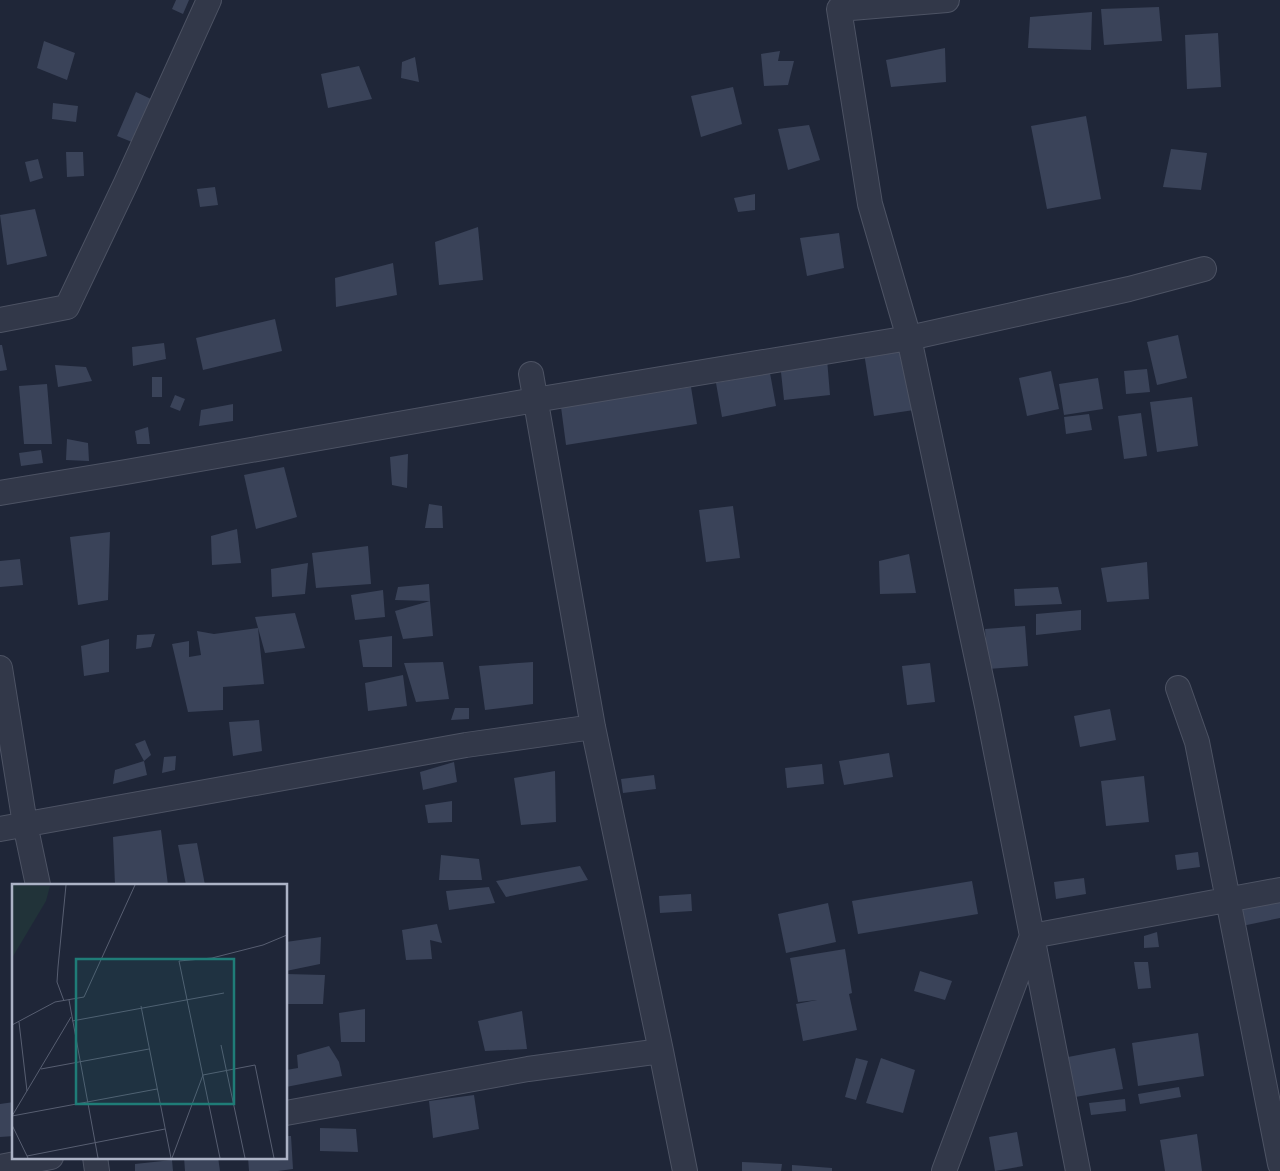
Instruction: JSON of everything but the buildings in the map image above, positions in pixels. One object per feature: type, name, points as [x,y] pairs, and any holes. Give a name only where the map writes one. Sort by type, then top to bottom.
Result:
[{"type":"street","points":[[0,320],[67,307],[126,184],[209,0]]},
{"type":"street","points":[[947,0],[839,9],[870,204],[909,338],[984,696],[1078,1171]]},
{"type":"street","points":[[0,493],[535,400],[909,338],[1129,289],[1204,269]]},
{"type":"street","points":[[531,374],[593,727],[662,1051],[685,1171]]},
{"type":"street","points":[[0,668],[25,824],[38,884]]},
{"type":"street","points":[[1178,688],[1197,742],[1280,1164]]},
{"type":"street","points":[[0,829],[466,745],[593,727]]},
{"type":"street","points":[[1032,936],[1280,890]]},
{"type":"street","points":[[944,1171],[1032,936]]},
{"type":"street","points":[[288,1113],[528,1069],[662,1051]]},
{"type":"street","points":[[0,1167],[46,1158]]},
{"type":"street","points":[[95,1158],[97,1171]]}]
